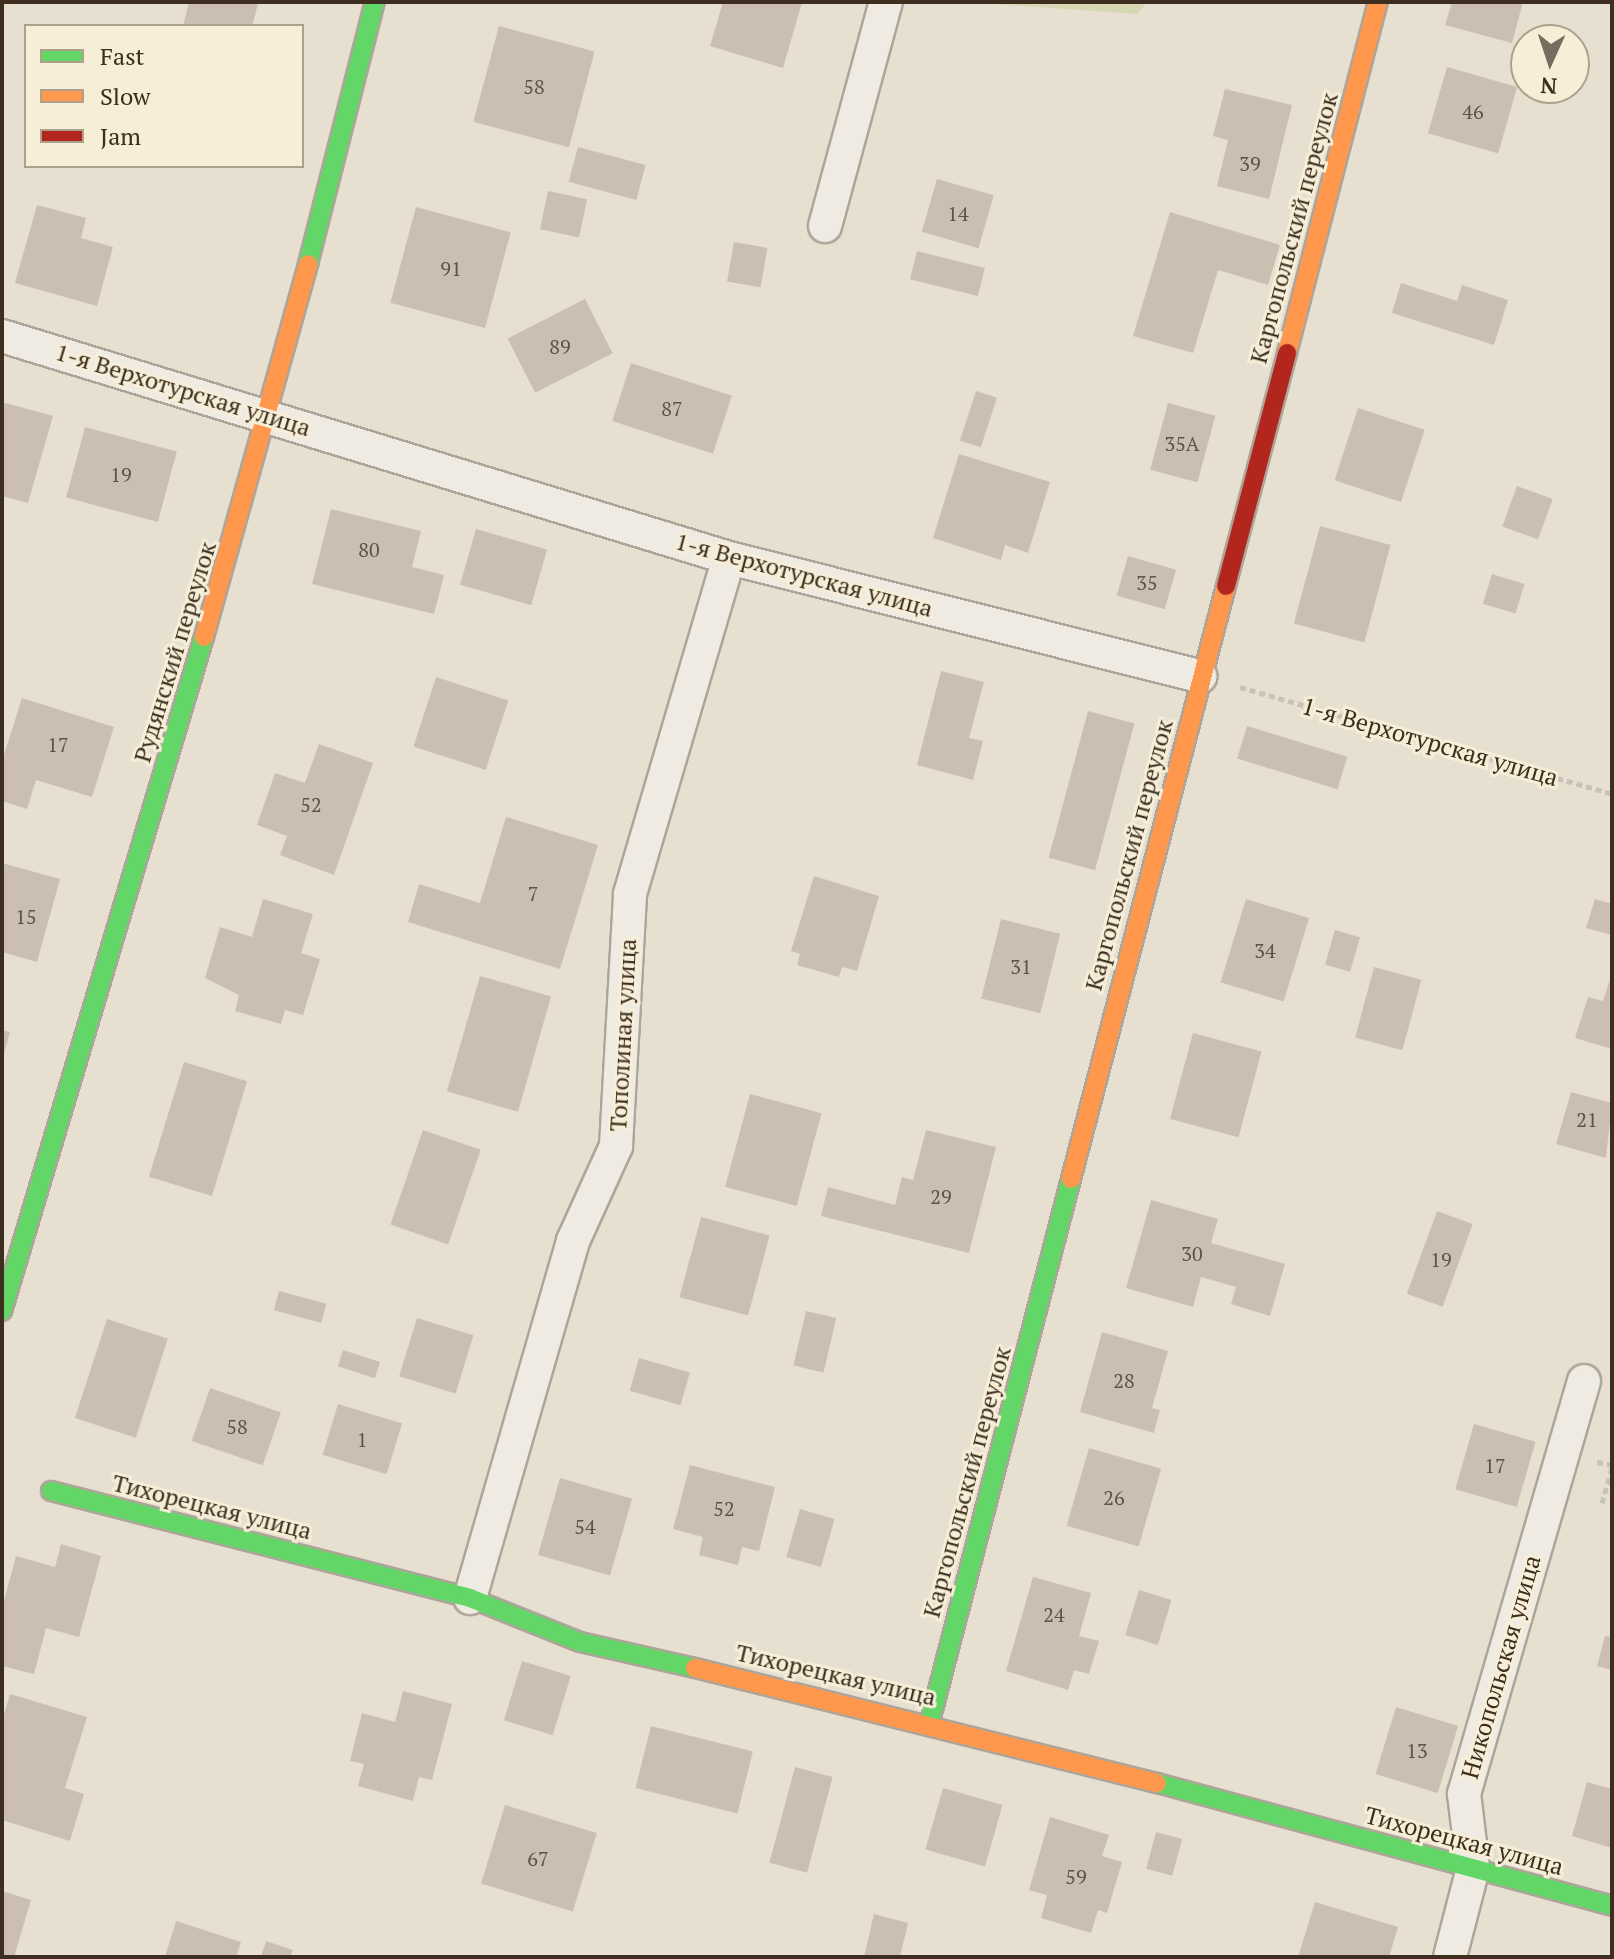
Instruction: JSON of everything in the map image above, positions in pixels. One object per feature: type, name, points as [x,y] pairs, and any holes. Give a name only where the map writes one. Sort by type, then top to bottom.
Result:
[{"type":"street","name":"Рудянский переулок","points":[[2,1311],[270,416],[375,2]]},
{"type":"street","points":[[825,226],[886,2]]},
{"type":"street","name":"Каргопольский переулок","points":[[930,1721],[1378,2]]},
{"type":"street","name":"1-я Верхотурская улица","points":[[2,336],[729,558],[1200,676]]},
{"type":"street","name":"Тополиная улица","points":[[470,1598],[573,1241],[616,1146],[630,894],[729,558]]},
{"type":"street","name":"Никопольская улица","points":[[1450,1957],[1473,1868],[1464,1794],[1584,1381]]},
{"type":"street","name":"Тихорецкая улица","points":[[51,1491],[470,1598],[580,1642],[930,1721],[1612,1906]]},
{"type":"path","name":"1-я Верхотурская улица","points":[[1200,676],[1612,794]]},
{"type":"path","points":[[1602,1503],[1612,1468]]},
{"type":"green space","points":[[965,2],[1147,2],[1137,14]]},
{"type":"building","points":[[189,2],[258,4],[253,24],[184,24]]},
{"type":"building","points":[[723,2],[802,2],[783,68],[710,46]]},
{"type":"building","points":[[1452,2],[1523,2],[1517,24],[1510,24],[1510,42],[1445,25]]},
{"type":"building","points":[[499,26],[595,52],[569,147],[473,122]]},
{"type":"building","points":[[1447,67],[1510,85],[1512,104],[1498,153],[1428,133]]},
{"type":"building","points":[[1225,89],[1292,105],[1269,199],[1217,186],[1228,140],[1213,136]]},
{"type":"building","points":[[578,147],[646,165],[636,200],[569,182]]},
{"type":"building","points":[[937,179],[994,195],[979,248],[922,232]]},
{"type":"building","points":[[548,191],[587,199],[579,237],[540,229]]},
{"type":"building","points":[[37,205],[86,218],[81,238],[113,247],[97,306],[15,283]]},
{"type":"building","points":[[416,207],[511,232],[485,328],[390,303]]},
{"type":"building","points":[[1170,212],[1280,245],[1268,285],[1218,270],[1193,353],[1133,336]]},
{"type":"building","points":[[734,242],[767,248],[761,287],[727,281]]},
{"type":"building","points":[[917,251],[985,268],[978,296],[910,279]]},
{"type":"building","points":[[1401,283],[1457,301],[1462,285],[1508,300],[1494,345],[1392,313]]},
{"type":"building","points":[[585,299],[613,353],[535,393],[507,338]]},
{"type":"building","points":[[631,363],[732,396],[713,454],[612,421]]},
{"type":"building","points":[[976,391],[997,398],[981,447],[960,440]]},
{"type":"building","points":[[2,402],[53,416],[28,503],[2,496]]},
{"type":"building","points":[[1168,403],[1215,416],[1197,482],[1150,470]]},
{"type":"building","points":[[1358,408],[1425,430],[1401,502],[1335,480]]},
{"type":"building","points":[[85,427],[177,452],[158,522],[66,498]]},
{"type":"building","points":[[959,454],[1050,482],[1028,553],[1005,545],[1001,560],[933,538]]},
{"type":"building","points":[[1517,486],[1553,499],[1538,539],[1502,526]]},
{"type":"building","points":[[331,509],[421,531],[412,567],[444,575],[434,614],[312,584]]},
{"type":"building","points":[[1320,526],[1391,545],[1364,642],[1294,624]]},
{"type":"building","points":[[476,529],[547,549],[531,605],[460,585]]},
{"type":"building","points":[[1128,556],[1176,570],[1165,609],[1117,595]]},
{"type":"building","points":[[1492,574],[1525,584],[1515,614],[1483,604]]},
{"type":"building","points":[[941,671],[984,682],[969,738],[983,741],[973,780],[917,765]]},
{"type":"building","points":[[436,677],[508,700],[486,770],[413,746]]},
{"type":"building","points":[[22,698],[114,727],[92,797],[36,780],[27,809],[2,801],[2,761]]},
{"type":"building","points":[[1088,711],[1134,723],[1095,870],[1049,858]]},
{"type":"building","points":[[1247,726],[1347,757],[1337,789],[1237,759]]},
{"type":"building","points":[[319,744],[373,763],[334,875],[280,855],[287,836],[257,825],[275,773],[305,783]]},
{"type":"building","points":[[506,817],[598,845],[560,969],[408,922],[419,884],[480,903]]},
{"type":"building","points":[[2,863],[60,879],[37,962],[2,952]]},
{"type":"building","points":[[814,876],[879,896],[857,971],[842,967],[839,977],[797,965],[800,954],[791,951]]},
{"type":"building","points":[[263,899],[313,914],[301,953],[320,959],[303,1015],[285,1010],[281,1024],[235,1011],[239,995],[205,978],[220,927],[252,937]]},
{"type":"building","points":[[1246,899],[1309,918],[1284,1001],[1221,982]]},
{"type":"building","points":[[1595,899],[1612,904],[1612,935],[1586,928]]},
{"type":"building","points":[[1001,919],[1060,934],[1040,1013],[981,999]]},
{"type":"building","points":[[1335,930],[1360,937],[1350,972],[1325,965]]},
{"type":"building","points":[[1374,967],[1421,980],[1402,1050],[1355,1038]]},
{"type":"building","points":[[1612,973],[1612,1049],[1575,1038],[1588,997],[1603,1001]]},
{"type":"building","points":[[480,976],[551,996],[518,1112],[447,1091]]},
{"type":"building","points":[[2,1030],[10,1032],[3,1057],[2,1057]]},
{"type":"building","points":[[1193,1033],[1262,1051],[1239,1137],[1170,1119]]},
{"type":"building","points":[[184,1062],[247,1081],[212,1196],[149,1177]]},
{"type":"building","points":[[1571,1092],[1612,1103],[1606,1158],[1556,1144]]},
{"type":"building","points":[[750,1094],[821,1113],[797,1206],[725,1187]]},
{"type":"building","points":[[423,1130],[481,1150],[448,1244],[390,1225]]},
{"type":"building","points":[[926,1130],[996,1147],[969,1253],[821,1216],[828,1187],[895,1205],[902,1177],[913,1180]]},
{"type":"building","points":[[1151,1200],[1218,1219],[1211,1243],[1285,1264],[1270,1316],[1231,1304],[1236,1287],[1201,1277],[1193,1307],[1126,1288]]},
{"type":"building","points":[[1437,1211],[1473,1224],[1443,1307],[1407,1294]]},
{"type":"building","points":[[701,1217],[770,1235],[748,1316],[680,1297]]},
{"type":"building","points":[[279,1291],[326,1304],[321,1323],[274,1310]]},
{"type":"building","points":[[806,1311],[836,1318],[824,1373],[793,1366]]},
{"type":"building","points":[[417,1318],[473,1335],[456,1394],[399,1376]]},
{"type":"building","points":[[107,1319],[168,1339],[136,1438],[75,1418]]},
{"type":"building","points":[[1102,1332],[1168,1351],[1152,1408],[1160,1410],[1154,1433],[1080,1412]]},
{"type":"building","points":[[343,1350],[380,1362],[375,1378],[338,1366]]},
{"type":"building","points":[[639,1358],[690,1373],[681,1405],[630,1391]]},
{"type":"building","points":[[210,1388],[281,1412],[263,1465],[192,1441]]},
{"type":"building","points":[[338,1404],[402,1424],[387,1474],[323,1455]]},
{"type":"building","points":[[1474,1424],[1536,1442],[1517,1507],[1455,1489]]},
{"type":"building","points":[[1089,1448],[1161,1469],[1139,1547],[1067,1526]]},
{"type":"building","points":[[690,1465],[775,1487],[759,1551],[742,1547],[738,1565],[699,1555],[703,1537],[673,1529]]},
{"type":"building","points":[[560,1478],[632,1499],[610,1576],[538,1555]]},
{"type":"building","points":[[800,1509],[835,1519],[821,1567],[786,1557]]},
{"type":"building","points":[[61,1544],[101,1556],[79,1637],[46,1628],[34,1674],[2,1666],[2,1608],[16,1556],[55,1567]]},
{"type":"building","points":[[1033,1577],[1091,1593],[1079,1636],[1099,1641],[1089,1674],[1074,1670],[1068,1690],[1006,1671]]},
{"type":"building","points":[[1139,1590],[1172,1600],[1158,1645],[1125,1635]]},
{"type":"building","points":[[1605,1636],[1612,1637],[1612,1670],[1597,1666]]},
{"type":"building","points":[[522,1661],[571,1676],[553,1735],[504,1720]]},
{"type":"building","points":[[403,1691],[452,1704],[432,1780],[419,1777],[413,1801],[358,1786],[364,1764],[350,1761],[362,1713],[395,1722]]},
{"type":"building","points":[[10,1694],[87,1717],[65,1788],[84,1794],[70,1841],[2,1820],[2,1721]]},
{"type":"building","points":[[1396,1707],[1458,1726],[1438,1793],[1376,1774]]},
{"type":"building","points":[[651,1726],[753,1751],[737,1814],[636,1788]]},
{"type":"building","points":[[795,1767],[833,1777],[807,1873],[769,1863]]},
{"type":"building","points":[[1587,1782],[1612,1789],[1612,1848],[1572,1836]]},
{"type":"building","points":[[943,1788],[1003,1805],[985,1867],[925,1850]]},
{"type":"building","points":[[505,1805],[597,1833],[573,1911],[481,1883]]},
{"type":"building","points":[[1050,1817],[1109,1835],[1102,1856],[1122,1862],[1107,1913],[1098,1910],[1091,1933],[1041,1918],[1047,1895],[1029,1890]]},
{"type":"building","points":[[1156,1832],[1182,1839],[1172,1876],[1146,1869]]},
{"type":"building","points":[[2,1891],[31,1900],[14,1957],[2,1957]]},
{"type":"building","points":[[1315,1902],[1398,1927],[1389,1957],[1298,1957]]},
{"type":"building","points":[[874,1914],[908,1923],[900,1957],[864,1957]]},
{"type":"building","points":[[176,1921],[241,1942],[236,1957],[165,1957]]},
{"type":"building","points":[[266,1941],[293,1950],[290,1957],[261,1957]]},
{"type":"traffic: fast","points":[[308,264],[375,2]]},
{"type":"traffic: fast","points":[[2,1311],[204,637]]},
{"type":"traffic: fast","points":[[930,1721],[1071,1179]]},
{"type":"traffic: fast","points":[[51,1491],[470,1598],[580,1642],[695,1668]]},
{"type":"traffic: fast","points":[[1157,1783],[1612,1906]]},
{"type":"traffic: slow","points":[[1287,353],[1378,2]]},
{"type":"traffic: slow","points":[[204,637],[308,264]]},
{"type":"traffic: slow","points":[[1071,1179],[1226,586]]},
{"type":"traffic: slow","points":[[695,1668],[1157,1783]]},
{"type":"traffic: jam","points":[[1226,586],[1287,353]]}]
